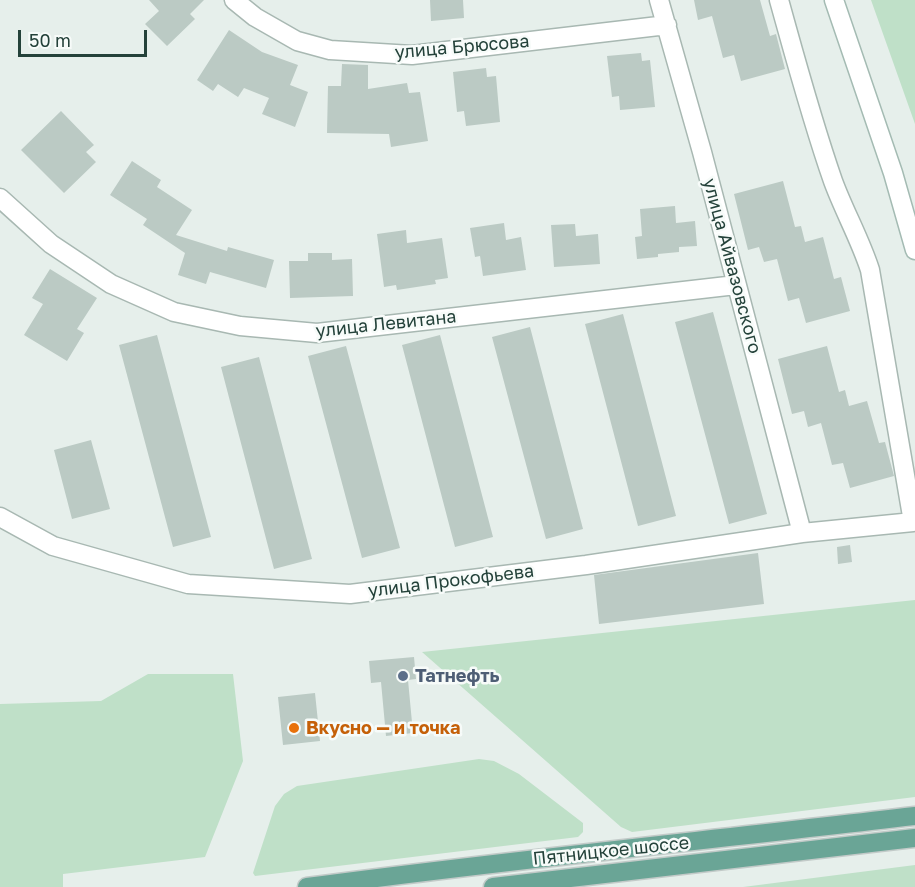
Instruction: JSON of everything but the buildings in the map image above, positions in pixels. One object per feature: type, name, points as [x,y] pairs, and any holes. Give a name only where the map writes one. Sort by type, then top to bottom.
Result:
[{"type":"main road","name":"Пятницкое шоссе","points":[[307,887],[455,867],[915,816]]},
{"type":"main road","name":"Пятницкое шоссе","points":[[493,887],[915,838]]},
{"type":"street","name":"улица Брюсова","points":[[234,0],[255,17],[297,41],[330,50],[412,55],[667,25]]},
{"type":"street","name":"улица Айвазовского","points":[[659,0],[802,533]]},
{"type":"street","name":"улица Прокофьева","points":[[0,517],[53,546],[188,584],[351,594],[586,565],[802,533],[913,522],[870,270],[859,238],[834,184],[812,118],[779,0]]},
{"type":"street","points":[[834,0],[893,173],[915,250]]},
{"type":"street","name":"улица Левитана","points":[[0,198],[51,244],[111,284],[174,312],[240,326],[317,333],[736,285]]},
{"type":"green space","points":[[871,0],[915,0],[915,124]]},
{"type":"green space","points":[[915,600],[915,797],[632,832],[621,827],[422,652]]},
{"type":"green space","points":[[148,674],[233,674],[243,761],[205,857],[63,874],[63,887],[0,887],[0,704],[101,701]]},
{"type":"green space","points":[[479,759],[494,761],[519,774],[583,823],[583,832],[578,837],[255,876],[253,873],[275,806],[284,794],[297,786]]},
{"type":"green space","points":[[915,865],[915,887],[743,887]]},
{"type":"place","name":"Татнефть","points":[[403,676]]},
{"type":"place","name":"Вкусно — и точка","points":[[294,728]]}]
